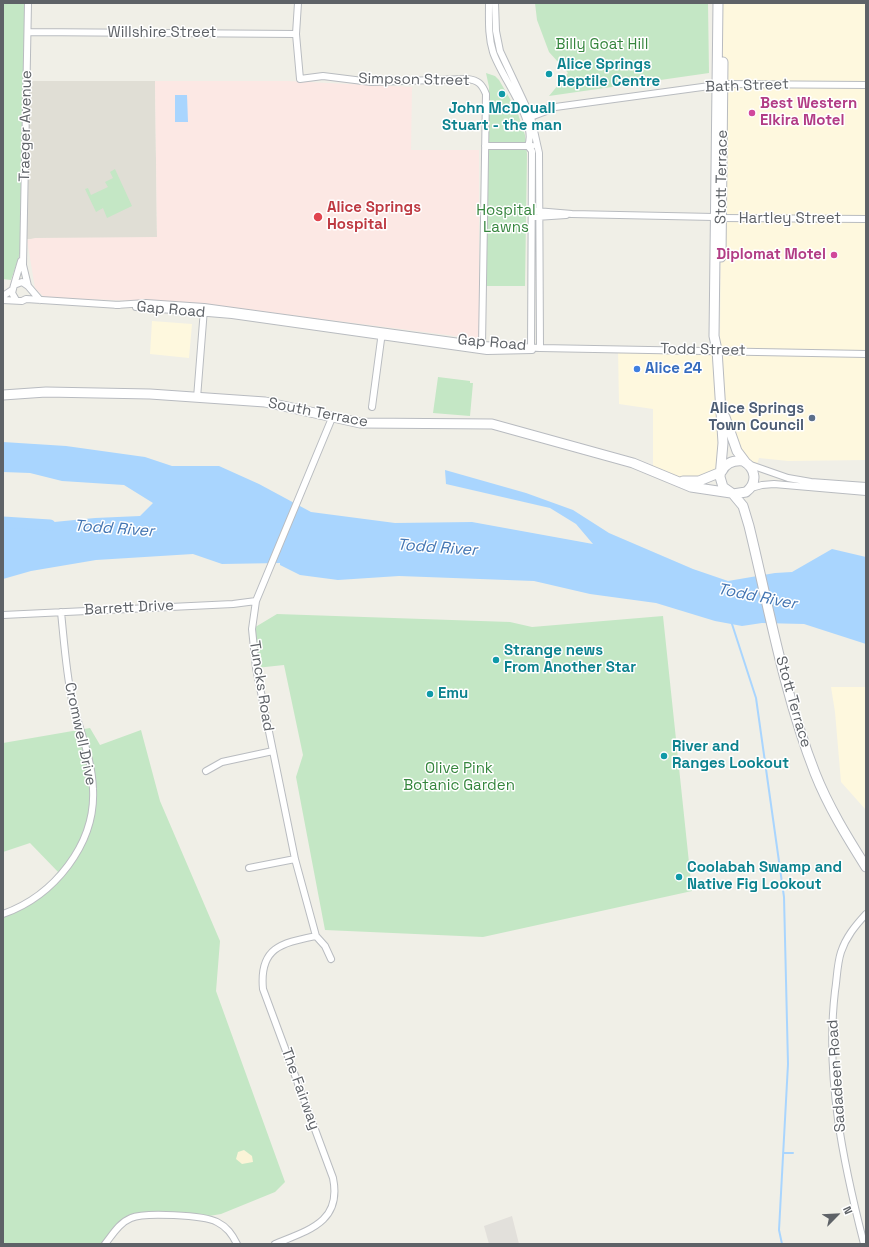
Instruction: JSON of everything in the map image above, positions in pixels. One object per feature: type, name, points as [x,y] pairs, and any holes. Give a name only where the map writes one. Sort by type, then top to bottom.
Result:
[{"type":"main road","name":"Stott Terrace","points":[[718,3],[720,84]]},
{"type":"main road","name":"Stott Terrace","points":[[721,472],[723,443],[718,388],[717,350],[714,336],[720,84],[724,3]]},
{"type":"main road","name":"Stott Terrace","points":[[718,388],[733,442],[740,457],[747,464]]},
{"type":"main road","name":"South Terrace","points":[[3,395],[46,392],[150,394],[197,398],[235,399],[265,402],[332,418],[380,425],[492,424],[633,463],[691,487],[732,494]]},
{"type":"main road","points":[[738,460],[747,464],[754,474],[750,489],[742,494],[732,494],[726,490],[721,482],[721,472],[727,464],[732,461],[738,460]]},
{"type":"main road","name":"South Terrace","points":[[674,480],[699,481],[721,472]]},
{"type":"main road","name":"Stott Terrace","points":[[749,526],[750,489]]},
{"type":"main road","name":"Stott Terrace","points":[[732,494],[743,506],[794,712],[816,774],[851,844],[866,867]]},
{"type":"street","name":"Traeger Avenue","points":[[28,3],[24,272],[29,288]]},
{"type":"street","points":[[296,34],[298,3]]},
{"type":"street","points":[[489,3],[489,36],[493,54],[527,115],[531,140],[528,146]]},
{"type":"street","points":[[495,3],[496,31],[500,51],[527,115],[537,146],[539,160],[532,348]]},
{"type":"street","name":"Willshire Street","points":[[28,32],[296,34]]},
{"type":"street","name":"Simpson Street","points":[[296,34],[300,79],[323,76],[371,82],[476,80],[483,86],[486,94],[482,345]]},
{"type":"street","name":"Bath Street","points":[[527,115],[558,107],[720,84],[866,85]]},
{"type":"street","points":[[485,146],[537,146]]},
{"type":"street","points":[[528,146],[532,151],[533,157],[540,348]]},
{"type":"street","name":"Hartley Street","points":[[536,214],[718,218],[865,219]]},
{"type":"street","name":"Traeger Avenue","points":[[13,288],[24,250]]},
{"type":"street","points":[[4,298],[13,288],[22,282],[40,300]]},
{"type":"street","points":[[13,288],[12,295],[16,300]]},
{"type":"street","points":[[26,299],[29,296],[29,288]]},
{"type":"street","name":"Gap Road","points":[[4,298],[22,301],[26,299],[116,305],[146,303],[482,345],[540,348]]},
{"type":"street","points":[[197,398],[204,310]]},
{"type":"street","points":[[372,407],[381,333]]},
{"type":"street","name":"Gap Road","points":[[381,333],[487,351],[532,348]]},
{"type":"street","name":"Todd Street","points":[[540,348],[717,350],[866,354]]},
{"type":"street","name":"Tuncks Road","points":[[331,959],[325,946],[316,936],[296,859],[254,657],[252,629],[256,601],[332,418]]},
{"type":"street","points":[[747,464],[781,476],[811,482],[866,486]]},
{"type":"street","points":[[750,489],[762,484],[774,484],[866,492]]},
{"type":"street","name":"Barrett Drive","points":[[3,615],[233,604],[256,601]]},
{"type":"street","name":"Cromwell Drive","points":[[3,914],[15,910],[35,898],[57,881],[80,844],[92,816],[93,788],[90,768],[67,671],[61,612]]},
{"type":"street","points":[[206,770],[222,762],[273,751]]},
{"type":"street","points":[[249,868],[296,859]]},
{"type":"street","name":"Sadadeen Road","points":[[864,1244],[851,1192],[836,1107],[833,1010],[841,953],[854,927],[866,914]]},
{"type":"street","name":"The Fairway","points":[[275,1244],[311,1229],[324,1220],[330,1212],[334,1202],[336,1190],[333,1178],[265,995],[262,977],[266,959],[280,946],[287,942],[316,936]]},
{"type":"street","points":[[105,1244],[122,1223],[131,1218],[144,1215],[203,1217],[215,1221],[227,1228],[237,1244]]},
{"type":"shaded area","points":[[723,3],[866,3],[866,460],[788,461],[759,458],[756,467],[737,451],[719,392],[724,468],[685,481],[653,472],[653,409],[619,404],[618,348],[717,350],[720,336]]},
{"type":"shaded area","points":[[27,81],[155,81],[157,238],[25,239]]},
{"type":"shaded area","name":"Alice Springs Hospital","points":[[155,81],[287,81],[412,87],[411,150],[479,150],[479,339],[212,305],[147,301],[45,298],[35,288],[27,240],[35,238],[157,237]]},
{"type":"shaded area","points":[[152,321],[192,324],[189,358],[150,354]]},
{"type":"shaded area","points":[[831,687],[866,687],[866,810],[841,782],[835,712]]},
{"type":"shaded area","points":[[512,1216],[519,1244],[489,1244],[484,1226]]},
{"type":"green space","points":[[3,3],[28,3],[25,239],[11,280],[3,279]]},
{"type":"green space","name":"Billy Goat Hill","points":[[535,3],[708,3],[709,73],[549,96],[568,73],[549,52],[537,20]]},
{"type":"green space","name":"Hospital Lawns","points":[[486,73],[495,76],[499,80],[517,111],[525,135],[527,154],[525,286],[485,286],[489,87]]},
{"type":"green space","points":[[115,169],[132,206],[107,218],[103,208],[96,212],[85,189],[88,188],[91,195],[108,187],[105,182],[113,178],[110,172]]},
{"type":"green space","points":[[438,377],[470,381],[470,383],[473,383],[470,416],[433,413]]},
{"type":"green space","name":"Olive Pink Botanic Garden","points":[[277,614],[510,622],[532,627],[663,616],[692,891],[483,937],[325,930],[296,777],[303,755],[284,665],[256,668],[252,629]]},
{"type":"green space","points":[[90,728],[100,745],[141,730],[160,801],[220,941],[216,991],[285,1182],[275,1192],[221,1214],[203,1217],[131,1218],[105,1244],[3,1244],[3,914],[15,910],[61,875],[30,843],[3,852],[3,743]]},
{"type":"sand","points":[[244,1150],[252,1156],[253,1162],[242,1164],[236,1159],[238,1152]]},
{"type":"water","points":[[175,95],[187,95],[188,122],[175,122]]},
{"type":"water","points":[[3,442],[66,446],[145,457],[172,466],[219,466],[259,484],[311,512],[395,523],[472,522],[593,544],[576,524],[550,508],[446,484],[445,470],[526,493],[573,510],[609,533],[693,569],[728,581],[775,573],[792,572],[832,549],[866,557],[866,644],[804,624],[762,623],[742,626],[715,621],[656,603],[590,594],[534,581],[399,576],[338,580],[300,575],[280,565],[280,563],[222,564],[193,554],[96,560],[31,571],[3,579],[3,527],[95,518],[140,516],[153,503],[124,485],[62,481],[30,473],[3,472]]},
{"type":"waterway","name":"Todd River","points":[[3,522],[50,525]]},
{"type":"waterway","points":[[732,624],[756,698],[784,897],[788,1064],[779,1230],[782,1244]]},
{"type":"waterway","points":[[783,1153],[793,1153]]},
{"type":"place","name":"Alice Springs Reptile Centre","points":[[549,74]]},
{"type":"place","name":"John McDouall Stuart - the man","points":[[502,94]]},
{"type":"place","name":"Best Western Elkira Motel","points":[[752,113]]},
{"type":"place","name":"Alice Springs Hospital","points":[[318,217]]},
{"type":"place","name":"Diplomat Motel","points":[[834,255]]},
{"type":"place","name":"Alice 24","points":[[637,369]]},
{"type":"place","name":"Alice Springs Town Council","points":[[812,418]]},
{"type":"place","name":"Strange news From Another Star","points":[[496,660]]},
{"type":"place","name":"Emu","points":[[430,694]]},
{"type":"place","name":"River and Ranges Lookout","points":[[664,756]]},
{"type":"place","name":"Coolabah Swamp and Native Fig Lookout","points":[[679,877]]}]
